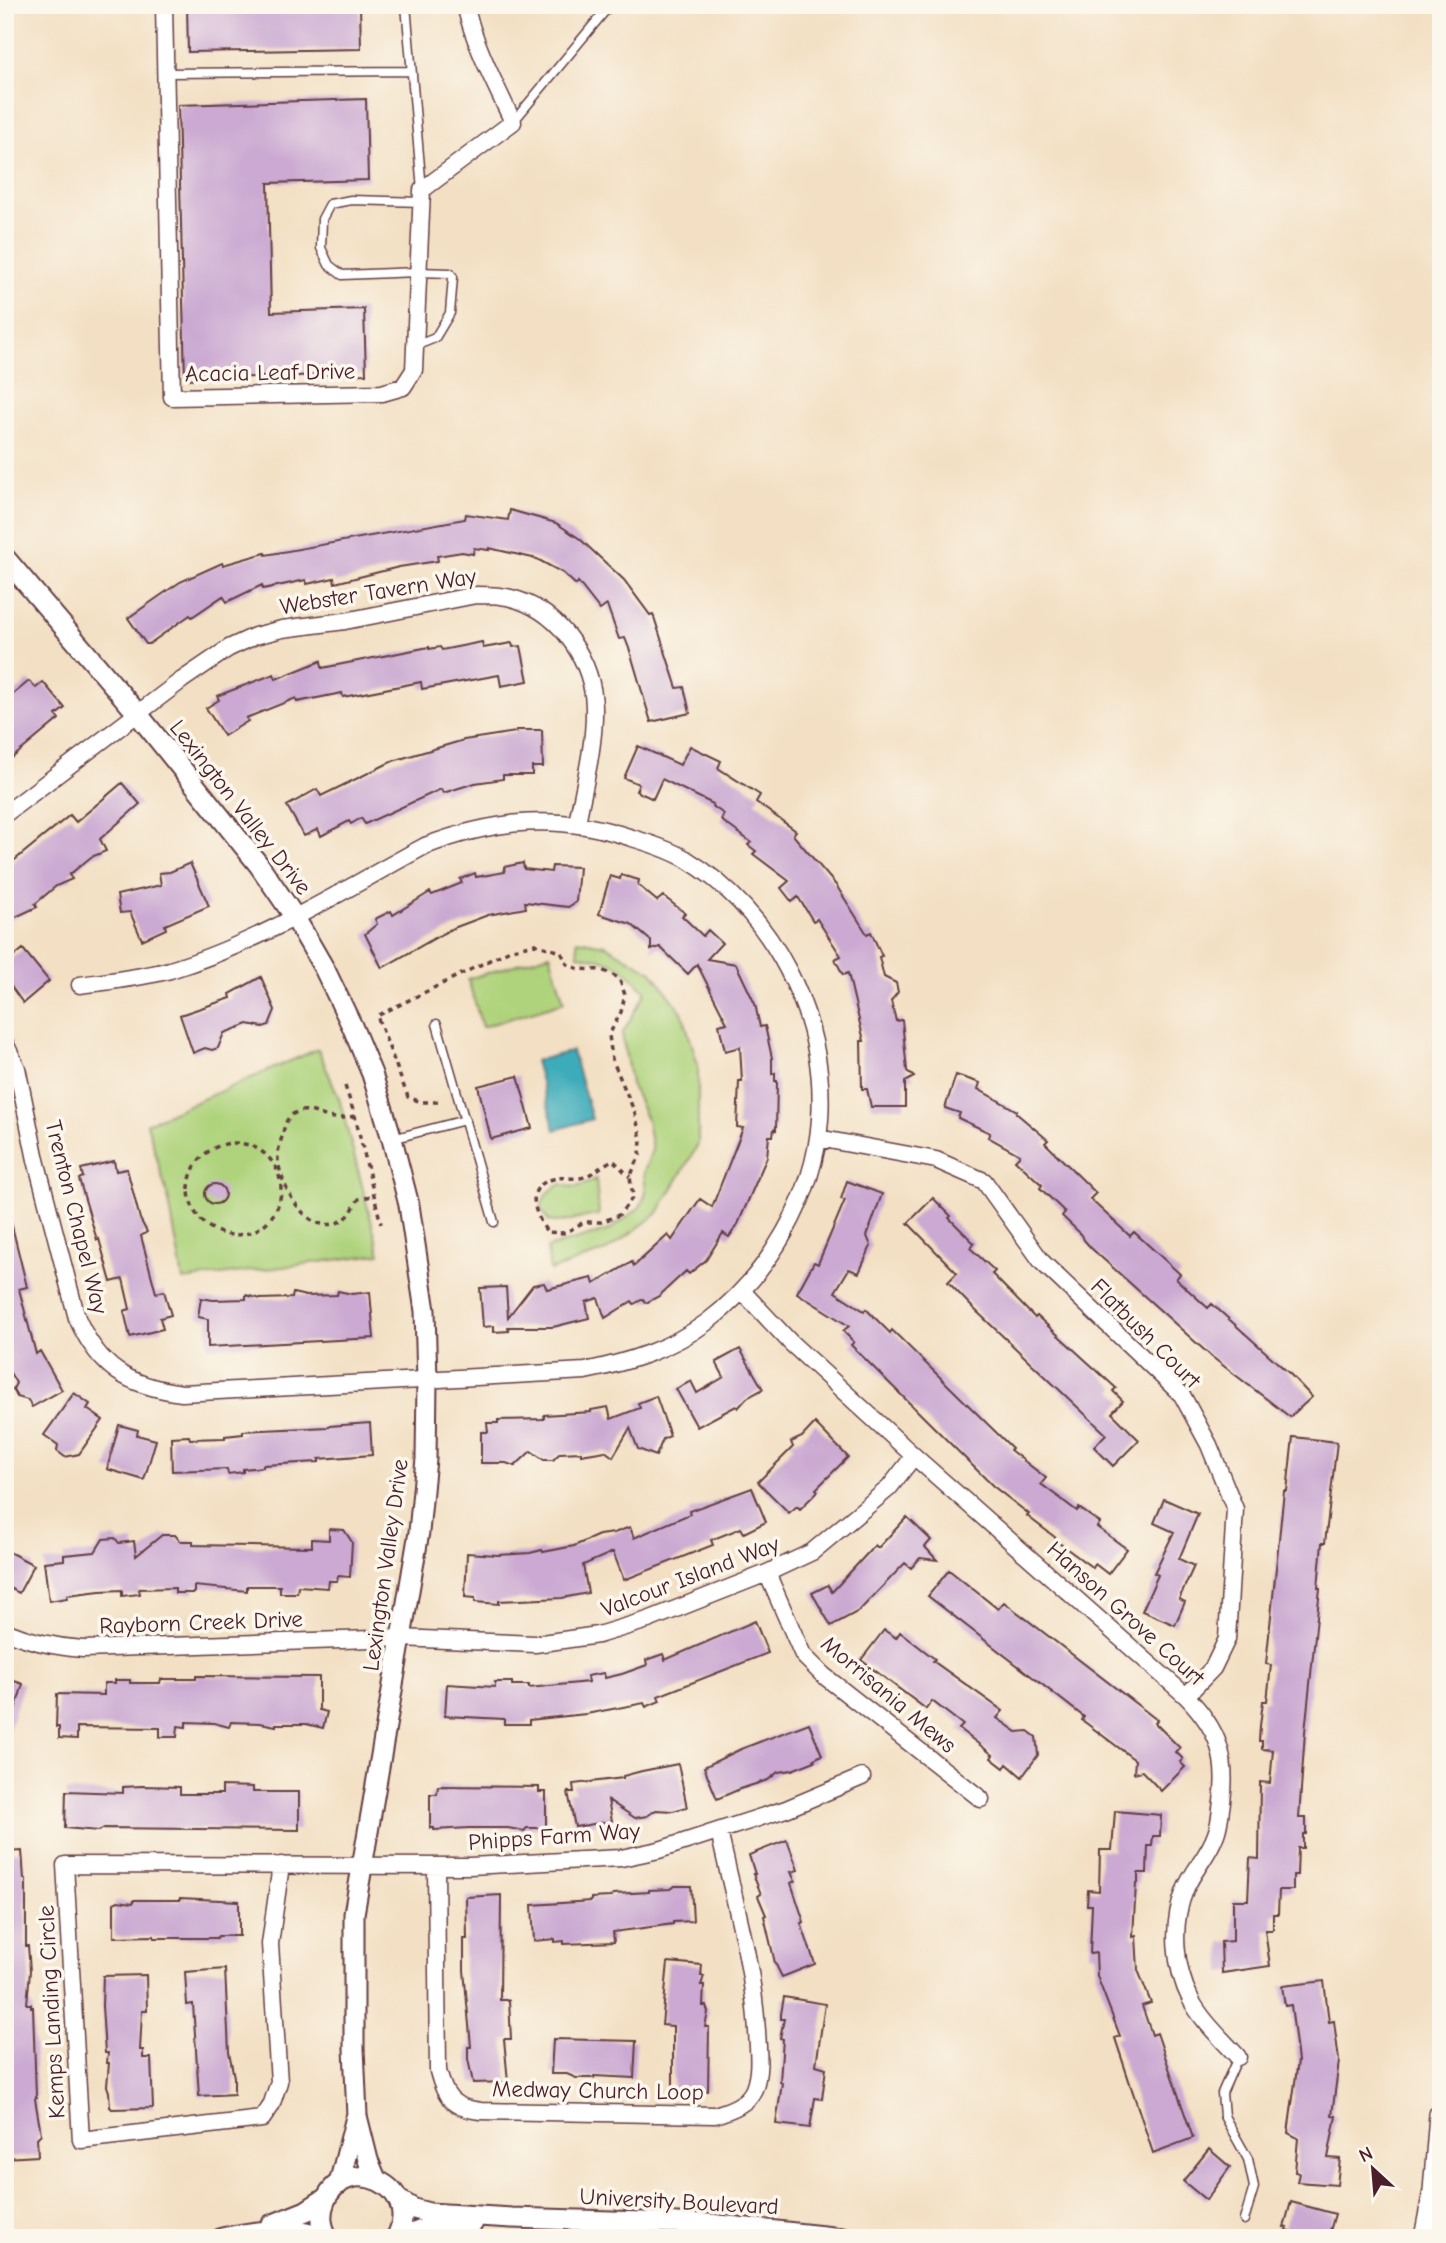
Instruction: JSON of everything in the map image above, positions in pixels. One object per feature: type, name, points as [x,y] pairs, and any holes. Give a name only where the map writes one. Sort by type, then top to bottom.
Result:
[{"type":"main road","points":[[1426,2238],[1434,2191],[1441,2115]]},
{"type":"street","name":"Acacia Leaf Drive","points":[[164,5],[172,397],[382,393],[403,387],[414,370],[422,196]]},
{"type":"street","points":[[422,196],[513,122],[489,72],[465,5]]},
{"type":"street","name":"Lexington Valley Drive","points":[[5,558],[137,713],[259,865],[294,916],[325,970],[372,1074],[393,1139],[409,1205],[425,1311],[426,1459],[419,1532],[354,1914],[357,2116],[376,2179]]},
{"type":"street","name":"Webster Tavern Way","points":[[137,713],[229,648],[255,636],[476,595],[498,595],[519,600],[538,609],[555,623],[573,643],[586,668],[594,709],[577,823]]},
{"type":"street","points":[[5,814],[137,713]]},
{"type":"street","name":"Trenton Chapel Way","points":[[5,1043],[17,1068],[36,1160],[77,1318],[86,1339],[114,1371],[158,1390],[182,1393],[586,1371],[619,1364],[677,1341],[706,1323],[742,1291],[766,1262],[782,1237],[808,1177],[818,1138],[820,1088],[815,1049],[806,1012],[792,975],[755,920],[724,888],[683,857],[624,835],[577,823],[549,821],[504,824],[446,838],[425,846],[294,916],[206,958],[167,971],[80,985]]},
{"type":"street","name":"Flatbush Court","points":[[818,1138],[936,1160],[984,1181],[1042,1262],[1182,1395],[1209,1445],[1235,1509],[1227,1639],[1213,1668],[1186,1696]]},
{"type":"street","name":"Hanson Grove Court","points":[[742,1291],[791,1343],[914,1456],[1186,1696],[1209,1721],[1219,1743],[1224,1766],[1224,1787],[1216,1833],[1184,1891],[1176,1934],[1177,1955],[1190,1999],[1238,2057]]},
{"type":"street","name":"Valcour Island Way","points":[[401,1638],[535,1644],[598,1635],[648,1620],[767,1573],[812,1552],[889,1488],[914,1456]]},
{"type":"street","name":"Morrisania Mews","points":[[767,1573],[803,1655],[823,1675],[981,1799]]},
{"type":"street","name":"Rayborn Creek Drive","points":[[5,1632],[54,1647],[83,1649],[401,1638]]},
{"type":"street","name":"Phipps Farm Way","points":[[362,1866],[436,1866],[621,1858],[659,1850],[786,1809],[862,1777]]},
{"type":"street","name":"Medway Church Loop","points":[[436,1866],[439,2071],[443,2092],[450,2100],[465,2109],[481,2111],[715,2115],[744,2103],[753,2091],[759,2066],[754,1989],[719,1831]]},
{"type":"street","name":"Kemps Landing Circle","points":[[281,1866],[270,1944],[279,2082],[271,2106],[262,2119],[80,2140],[65,1865],[362,1866]]},
{"type":"street","name":"Lexington Valley Drive","points":[[326,2238],[321,2216],[333,2191],[357,2116]]},
{"type":"street","points":[[222,2238],[250,2232],[298,2215],[357,2177],[376,2179],[392,2190],[399,2200],[402,2219],[396,2238]]},
{"type":"street","name":"University Boulevard","points":[[399,2200],[422,2212],[512,2218],[710,2224],[842,2238]]},
{"type":"street","name":"University Boulevard","points":[[402,2238],[432,2228],[512,2218]]},
{"type":"street","points":[[250,2232],[296,2230],[326,2238]]},
{"type":"lane","points":[[406,5],[422,196],[330,204],[322,219],[321,248],[329,265],[342,275],[450,273],[454,280],[450,313],[435,338],[415,346]]},
{"type":"lane","points":[[513,122],[610,5]]},
{"type":"lane","points":[[165,73],[411,71]]},
{"type":"lane","points":[[437,1024],[494,1222]]},
{"type":"lane","points":[[393,1139],[464,1120]]},
{"type":"lane","points":[[1238,2057],[1222,2093],[1224,2116],[1248,2159],[1254,2187],[1244,2220]]},
{"type":"path","points":[[438,1102],[421,1102],[408,1097],[376,1017],[512,949],[535,944],[561,952],[567,964],[579,969],[602,970],[619,978],[625,995],[621,1012],[609,1035],[612,1059],[635,1113],[641,1139],[640,1155],[629,1177],[634,1198],[619,1215],[601,1222],[584,1222],[565,1233],[547,1232],[537,1218],[533,1204],[537,1189],[551,1179],[583,1178],[613,1160],[629,1177]]},
{"type":"path","points":[[345,1086],[382,1224]]},
{"type":"path","points":[[355,1116],[345,1119],[309,1110],[295,1112],[286,1120],[277,1159],[287,1192],[305,1216],[314,1222],[327,1225],[341,1221],[350,1215],[359,1199],[375,1195]]},
{"type":"path","points":[[239,1142],[261,1150],[277,1168],[282,1192],[274,1215],[256,1230],[232,1235],[220,1231],[209,1227],[193,1209],[188,1185],[197,1163],[215,1147],[239,1142]]},
{"type":"green space","points":[[577,940],[605,945],[652,972],[682,1012],[698,1065],[698,1145],[657,1214],[606,1251],[550,1271],[547,1248],[610,1230],[640,1207],[646,1193],[644,1172],[652,1150],[647,1120],[631,1084],[622,1034],[646,992],[616,965],[578,955]]},
{"type":"green space","points":[[550,954],[564,1002],[482,1027],[468,979]]},
{"type":"green space","points":[[318,1049],[339,1098],[380,1254],[183,1280],[169,1201],[147,1123]]},
{"type":"green space","points":[[596,1179],[599,1215],[562,1222],[549,1221],[541,1209],[550,1191],[562,1184],[575,1187]]},
{"type":"water","points":[[572,1051],[592,1119],[555,1130],[535,1061]]},
{"type":"building","points":[[187,5],[360,5],[361,49],[188,52]]},
{"type":"building","points":[[366,99],[368,180],[268,183],[271,312],[364,309],[366,374],[185,379],[178,105]]},
{"type":"building","points":[[510,510],[556,523],[580,539],[624,580],[650,615],[653,614],[677,688],[684,687],[690,713],[651,722],[630,651],[625,638],[619,639],[607,605],[600,610],[578,582],[576,585],[563,573],[537,559],[489,548],[474,548],[473,554],[462,552],[437,556],[438,561],[399,567],[335,583],[334,578],[307,584],[306,580],[263,589],[262,585],[227,602],[223,596],[149,644],[146,644],[128,618],[180,582],[222,563],[223,565],[265,553],[266,555],[465,519],[466,514],[508,520]]},
{"type":"building","points":[[482,642],[483,648],[512,643],[513,647],[521,646],[528,681],[501,686],[499,675],[422,689],[421,682],[343,697],[342,693],[297,702],[296,698],[246,718],[248,721],[224,736],[206,708],[219,700],[217,696],[274,674],[276,679],[321,661],[322,668],[429,647],[440,647],[442,650]]},
{"type":"building","points":[[29,681],[36,688],[43,682],[65,708],[56,715],[59,719],[12,758],[5,751],[5,701]]},
{"type":"building","points":[[516,730],[542,730],[543,767],[532,767],[532,775],[503,775],[503,779],[475,783],[443,793],[441,789],[365,824],[361,818],[351,824],[349,821],[321,836],[318,829],[304,836],[287,806],[317,789],[321,796],[393,761],[464,740]]},
{"type":"building","points":[[638,746],[680,765],[690,746],[721,761],[718,768],[760,795],[756,802],[796,831],[793,835],[836,885],[867,934],[871,932],[882,956],[879,957],[884,977],[896,983],[898,992],[891,1001],[896,1021],[902,1020],[907,1071],[914,1077],[905,1082],[905,1107],[871,1107],[867,1089],[862,1089],[861,1041],[864,1041],[848,973],[843,975],[835,959],[841,956],[817,919],[813,921],[798,897],[792,902],[781,888],[789,881],[753,854],[756,851],[748,845],[751,842],[721,820],[724,814],[712,806],[713,804],[662,779],[653,799],[636,791],[639,784],[624,778]]},
{"type":"building","points":[[122,783],[140,804],[100,839],[106,851],[91,857],[69,875],[72,879],[56,886],[35,904],[37,907],[5,922],[5,868],[70,815],[76,822]]},
{"type":"building","points":[[190,863],[209,906],[165,925],[166,929],[142,940],[130,912],[120,913],[117,895],[161,885],[159,873],[170,872]]},
{"type":"building","points":[[523,863],[524,869],[551,872],[552,866],[579,867],[576,902],[568,907],[525,902],[526,908],[488,915],[451,929],[382,968],[365,934],[377,924],[375,919],[391,911],[393,915],[430,892],[432,895],[462,883],[460,879],[475,873],[476,877],[505,872],[504,867]]},
{"type":"building","points":[[621,875],[639,880],[638,885],[657,901],[663,896],[685,913],[682,916],[703,936],[708,930],[722,943],[707,959],[736,964],[755,1004],[760,1027],[765,1026],[772,1058],[772,1074],[775,1073],[777,1081],[776,1130],[774,1129],[773,1136],[769,1136],[767,1157],[738,1224],[729,1237],[723,1233],[706,1260],[689,1274],[686,1271],[659,1296],[646,1303],[643,1299],[634,1304],[632,1301],[605,1318],[598,1298],[586,1302],[589,1318],[553,1327],[508,1327],[509,1331],[494,1332],[494,1326],[483,1327],[480,1288],[506,1287],[508,1317],[533,1285],[544,1283],[547,1289],[592,1278],[594,1284],[632,1262],[634,1266],[668,1235],[672,1240],[700,1199],[712,1207],[743,1128],[737,1127],[739,1081],[742,1081],[740,1047],[725,1051],[719,1025],[727,1023],[697,964],[688,974],[660,947],[651,950],[651,941],[631,924],[599,914],[610,876],[620,879]]},
{"type":"building","points":[[23,949],[49,981],[23,1003],[5,978],[5,964]]},
{"type":"building","points":[[261,977],[275,1010],[269,1025],[263,1027],[248,1024],[224,1033],[218,1048],[205,1048],[193,1053],[180,1015],[231,998],[230,994]]},
{"type":"building","points":[[956,1075],[980,1083],[978,1089],[1017,1111],[1016,1113],[1048,1140],[1045,1143],[1096,1193],[1090,1199],[1130,1236],[1134,1232],[1180,1274],[1176,1279],[1208,1308],[1212,1304],[1312,1397],[1290,1417],[1212,1357],[1091,1248],[1062,1216],[1065,1212],[1040,1188],[1042,1185],[1015,1160],[1020,1155],[988,1137],[990,1133],[958,1118],[960,1113],[945,1108]]},
{"type":"building","points":[[518,1076],[532,1128],[491,1139],[478,1086]]},
{"type":"building","points":[[114,1161],[116,1171],[127,1169],[140,1219],[147,1232],[141,1236],[156,1293],[164,1291],[171,1315],[160,1318],[163,1329],[130,1337],[124,1311],[130,1309],[123,1279],[111,1282],[79,1179],[83,1177],[81,1169]]},
{"type":"building","points":[[847,1181],[882,1194],[867,1236],[871,1246],[859,1273],[849,1269],[835,1292],[864,1311],[866,1309],[890,1333],[892,1330],[1012,1448],[1010,1450],[1046,1478],[1041,1484],[1077,1511],[1079,1508],[1100,1523],[1097,1527],[1127,1549],[1108,1574],[1095,1564],[1093,1568],[1055,1540],[1056,1538],[1027,1516],[1029,1514],[993,1486],[851,1345],[854,1342],[843,1331],[849,1326],[797,1293],[814,1262],[818,1264],[845,1200],[841,1199]]},
{"type":"building","points":[[215,1184],[222,1187],[225,1194],[222,1201],[215,1204],[208,1201],[205,1194],[208,1187]]},
{"type":"building","points":[[933,1198],[974,1243],[970,1248],[995,1271],[992,1274],[1035,1318],[1037,1316],[1116,1388],[1113,1391],[1123,1401],[1112,1413],[1139,1440],[1113,1466],[1094,1447],[1106,1434],[948,1282],[957,1273],[908,1223]]},
{"type":"building","points":[[11,1222],[27,1287],[19,1289],[36,1354],[40,1351],[62,1390],[32,1407],[28,1400],[17,1397],[13,1389],[16,1383],[5,1364],[5,1223]]},
{"type":"building","points":[[338,1291],[352,1294],[370,1292],[374,1338],[208,1347],[208,1319],[198,1317],[201,1298],[246,1299],[246,1295],[261,1299],[292,1298],[293,1293],[306,1296],[337,1295]]},
{"type":"building","points":[[740,1349],[763,1389],[747,1398],[738,1408],[736,1406],[697,1427],[676,1389],[691,1381],[697,1393],[724,1377],[716,1362]]},
{"type":"building","points":[[74,1393],[90,1404],[87,1409],[103,1420],[79,1454],[65,1457],[57,1451],[58,1445],[44,1435]]},
{"type":"building","points":[[656,1396],[670,1436],[663,1439],[656,1456],[638,1449],[630,1428],[613,1457],[605,1451],[581,1455],[581,1452],[560,1453],[553,1460],[544,1460],[531,1451],[515,1466],[506,1463],[481,1463],[481,1432],[488,1432],[487,1423],[498,1423],[498,1420],[544,1419],[544,1415],[591,1412],[608,1407],[611,1419],[640,1408],[638,1403]]},
{"type":"building","points":[[370,1423],[372,1455],[319,1459],[319,1462],[263,1465],[228,1474],[227,1469],[172,1471],[171,1437],[225,1438],[243,1434],[243,1431]]},
{"type":"building","points":[[815,1423],[848,1457],[800,1509],[797,1506],[789,1513],[758,1482],[793,1447],[791,1442],[802,1437]]},
{"type":"building","points":[[119,1425],[138,1430],[137,1435],[156,1440],[144,1480],[107,1469]]},
{"type":"building","points":[[1293,1437],[1337,1442],[1325,1543],[1322,1543],[1305,1732],[1299,1818],[1306,1818],[1306,1834],[1303,1834],[1303,1848],[1298,1848],[1297,1875],[1293,1875],[1293,1890],[1279,1890],[1278,1914],[1273,1914],[1273,1930],[1265,1930],[1270,1966],[1222,1973],[1221,1942],[1233,1941],[1233,1900],[1248,1900],[1250,1858],[1259,1859],[1260,1782],[1270,1783],[1273,1750],[1262,1749],[1262,1741],[1259,1741],[1263,1701],[1267,1701],[1271,1665],[1266,1664],[1284,1491],[1287,1491]]},
{"type":"building","points":[[752,1488],[766,1522],[744,1533],[741,1528],[711,1540],[713,1545],[624,1580],[613,1552],[583,1565],[588,1593],[562,1598],[499,1601],[499,1604],[475,1602],[475,1598],[465,1597],[467,1553],[498,1555],[543,1552],[574,1546],[599,1535],[630,1527],[634,1538],[690,1514],[689,1511]]},
{"type":"building","points":[[1164,1499],[1198,1514],[1179,1559],[1194,1566],[1179,1599],[1185,1602],[1175,1625],[1142,1611],[1158,1575],[1154,1573],[1174,1532],[1154,1523]]},
{"type":"building","points":[[907,1517],[931,1540],[925,1547],[937,1560],[920,1558],[911,1568],[905,1563],[859,1611],[831,1626],[812,1593],[828,1585],[832,1592],[875,1545],[878,1548]]},
{"type":"building","points":[[329,1529],[344,1530],[352,1542],[350,1577],[338,1576],[337,1581],[329,1581],[328,1588],[298,1586],[297,1593],[280,1593],[280,1586],[247,1586],[247,1591],[194,1586],[194,1593],[175,1593],[175,1588],[139,1589],[140,1594],[122,1596],[122,1590],[100,1591],[67,1595],[67,1598],[49,1601],[44,1562],[64,1560],[64,1555],[95,1552],[103,1539],[115,1538],[119,1543],[134,1541],[136,1556],[162,1535],[175,1535],[180,1541],[193,1541],[193,1545],[312,1547],[312,1539],[329,1540]]},
{"type":"building","points":[[5,1550],[34,1565],[19,1593],[5,1586]]},
{"type":"building","points":[[949,1570],[998,1609],[1004,1602],[1157,1720],[1155,1723],[1180,1748],[1176,1752],[1183,1759],[1180,1762],[1185,1767],[1161,1791],[1142,1771],[1134,1773],[1135,1760],[928,1596]]},
{"type":"building","points":[[755,1621],[768,1653],[658,1696],[660,1701],[646,1707],[644,1703],[586,1714],[529,1720],[529,1724],[504,1724],[504,1719],[445,1716],[447,1684],[495,1687],[495,1682],[512,1682],[512,1685],[529,1685],[529,1688],[588,1682],[587,1676],[604,1673],[605,1678],[622,1674],[647,1665],[646,1660],[663,1654],[665,1660]]},
{"type":"building","points":[[884,1630],[896,1638],[900,1632],[935,1659],[933,1661],[1003,1711],[997,1718],[1017,1732],[1028,1731],[1036,1737],[1038,1755],[1022,1777],[1007,1764],[1004,1768],[991,1758],[993,1755],[959,1729],[963,1725],[932,1701],[926,1709],[861,1660]]},
{"type":"building","points":[[196,1676],[319,1677],[319,1710],[327,1712],[323,1728],[306,1724],[276,1726],[231,1722],[229,1727],[214,1723],[186,1722],[186,1727],[178,1726],[177,1737],[160,1737],[160,1728],[77,1727],[77,1739],[59,1738],[59,1727],[56,1727],[57,1694],[104,1695],[104,1683],[115,1683],[115,1680],[160,1683],[161,1679],[196,1679]]},
{"type":"building","points":[[5,1678],[23,1684],[9,1730],[5,1729]]},
{"type":"building","points":[[809,1723],[822,1755],[814,1759],[815,1761],[778,1772],[768,1780],[717,1799],[704,1767],[741,1749]]},
{"type":"building","points":[[678,1764],[687,1807],[673,1811],[656,1810],[647,1816],[635,1818],[608,1800],[612,1821],[575,1827],[568,1792],[574,1792],[573,1784],[623,1778]]},
{"type":"building","points":[[222,1786],[253,1787],[253,1792],[299,1792],[299,1830],[104,1828],[99,1831],[65,1828],[66,1791],[123,1793],[123,1787],[180,1787],[180,1794],[222,1794]]},
{"type":"building","points":[[438,1786],[539,1787],[539,1792],[546,1792],[546,1828],[527,1828],[524,1831],[508,1828],[434,1830],[430,1828],[430,1794],[437,1794]]},
{"type":"building","points":[[1115,1811],[1161,1815],[1160,1836],[1153,1836],[1152,1846],[1148,1846],[1147,1873],[1138,1873],[1133,1937],[1136,1936],[1138,1970],[1151,2003],[1142,2006],[1152,2035],[1157,2033],[1193,2138],[1153,2153],[1115,2038],[1120,2036],[1097,1976],[1096,1953],[1090,1954],[1092,1905],[1087,1905],[1088,1890],[1099,1891],[1100,1850],[1112,1850]]},
{"type":"building","points":[[787,1840],[798,1870],[791,1872],[795,1881],[791,1883],[815,1964],[782,1977],[775,1963],[764,1916],[766,1915],[758,1896],[761,1894],[749,1855]]},
{"type":"building","points":[[22,1851],[26,1879],[26,1946],[30,1971],[27,2004],[33,2007],[35,2099],[41,2134],[37,2138],[38,2156],[5,2158],[5,1852]]},
{"type":"building","points":[[674,1886],[691,1886],[693,1921],[613,1932],[614,1942],[564,1944],[564,1941],[555,1942],[555,1939],[534,1941],[532,1905],[591,1901],[591,1898],[670,1889]]},
{"type":"building","points":[[501,1895],[500,2000],[509,2000],[511,2039],[504,2039],[508,2082],[473,2083],[468,2059],[468,2047],[471,2047],[464,1970],[464,1939],[467,1939],[466,1897]]},
{"type":"building","points":[[180,1898],[239,1901],[239,1936],[114,1937],[114,1903]]},
{"type":"building","points":[[668,1962],[702,1965],[703,2006],[706,2006],[708,2012],[705,2027],[709,2027],[708,2091],[673,2088],[673,2026],[662,2025]]},
{"type":"building","points":[[225,1969],[234,2094],[199,2096],[193,2004],[187,2005],[185,1972]]},
{"type":"building","points":[[146,1975],[147,2011],[142,2011],[140,2050],[143,2050],[143,2058],[151,2058],[153,2108],[112,2109],[107,2086],[109,2063],[108,2053],[105,2053],[103,1976]]},
{"type":"building","points":[[1324,1981],[1329,2022],[1334,2021],[1339,2061],[1332,2115],[1336,2116],[1328,2158],[1340,2159],[1337,2185],[1297,2182],[1299,2173],[1295,2172],[1298,2138],[1288,2133],[1298,2061],[1291,2005],[1285,2006],[1282,1986]]},
{"type":"building","points":[[784,1997],[825,2004],[816,2065],[826,2068],[822,2099],[815,2098],[810,2128],[776,2124],[782,2083],[783,2039],[780,2038],[784,2019],[781,2019],[781,2014]]},
{"type":"building","points":[[553,2039],[636,2041],[634,2078],[576,2078],[567,2074],[551,2074]]},
{"type":"building","points":[[1209,2149],[1230,2167],[1206,2200],[1183,2181]]},
{"type":"building","points":[[1291,2202],[1335,2214],[1328,2238],[1310,2238],[1286,2231],[1287,2228],[1284,2227]]}]
